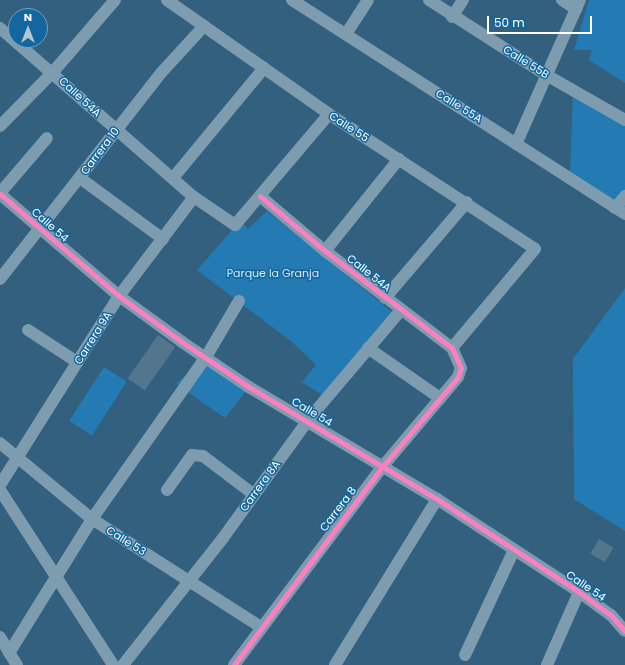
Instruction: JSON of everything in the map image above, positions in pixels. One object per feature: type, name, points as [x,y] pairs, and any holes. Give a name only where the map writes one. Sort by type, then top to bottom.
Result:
[{"type":"street","points":[[0,126],[53,72],[115,0]]},
{"type":"street","name":"Calle 55","points":[[167,0],[329,114],[467,202],[535,249],[452,348]]},
{"type":"street","name":"Calle 55A","points":[[292,0],[517,142],[620,211]]},
{"type":"street","points":[[346,34],[368,0]]},
{"type":"street","name":"Calle 55B","points":[[429,0],[452,17],[548,76],[625,120]]},
{"type":"street","points":[[452,17],[463,0]]},
{"type":"street","points":[[517,142],[548,76],[578,4],[562,0]]},
{"type":"street","name":"Carrera 10","points":[[0,279],[40,230],[116,130],[204,26]]},
{"type":"street","name":"Calle 54A","points":[[3,36],[53,72],[116,130],[174,178],[194,197],[235,225],[260,196],[325,251],[452,348],[462,368]]},
{"type":"street","points":[[174,178],[264,68]]},
{"type":"street","points":[[260,196],[329,114]]},
{"type":"street","points":[[0,193],[47,138]]},
{"type":"street","points":[[325,251],[399,159]]},
{"type":"street","points":[[80,178],[163,239]]},
{"type":"street","name":"Calle 54","points":[[0,193],[40,230],[119,296],[206,357],[250,387],[308,420],[437,499],[579,592],[611,615],[625,631]]},
{"type":"street","points":[[620,211],[625,196]]},
{"type":"street","name":"Carrera 9A","points":[[0,485],[119,296],[194,197]]},
{"type":"street","points":[[385,298],[467,202]]},
{"type":"street","points":[[9,653],[54,578],[92,519],[206,357],[238,302]]},
{"type":"street","name":"Carrera 8A","points":[[123,665],[254,494],[308,420],[401,310]]},
{"type":"street","points":[[28,330],[77,362]]},
{"type":"street","points":[[368,348],[440,398]]},
{"type":"street","name":"Carrera 8","points":[[234,665],[383,466],[458,377],[462,368]]},
{"type":"street","name":"Calle 53","points":[[0,443],[19,455],[92,519],[261,627]]},
{"type":"street","points":[[167,490],[192,455],[203,456],[254,494]]},
{"type":"street","points":[[0,490],[54,578],[113,665]]},
{"type":"street","points":[[335,665],[437,499]]},
{"type":"street","points":[[465,655],[514,550]]},
{"type":"street","points":[[547,665],[579,592]]},
{"type":"street","points":[[0,637],[17,665]]},
{"type":"green space","points":[[589,0],[625,0],[625,83],[589,60],[592,50],[574,50]]},
{"type":"green space","points":[[573,89],[625,116],[625,212],[570,176]]},
{"type":"green space","name":"Parque la Granja","points":[[267,211],[392,312],[324,396],[302,382],[316,365],[292,342],[197,270],[240,221],[248,229]]},
{"type":"green space","points":[[625,288],[625,531],[574,499],[573,359]]},
{"type":"green space","points":[[206,357],[249,387],[225,418],[176,384]]},
{"type":"green space","points":[[104,367],[127,382],[92,435],[69,421]]},
{"type":"building","points":[[158,335],[175,347],[145,390],[128,378]]},
{"type":"building","points":[[599,539],[614,548],[605,562],[590,554]]},
{"type":"cycle path","points":[[0,194],[119,296],[182,342],[249,387],[437,499],[579,592],[611,615],[625,631]]},
{"type":"cycle path","points":[[234,665],[383,466],[458,377],[461,368],[452,348],[325,251],[260,196]]}]
